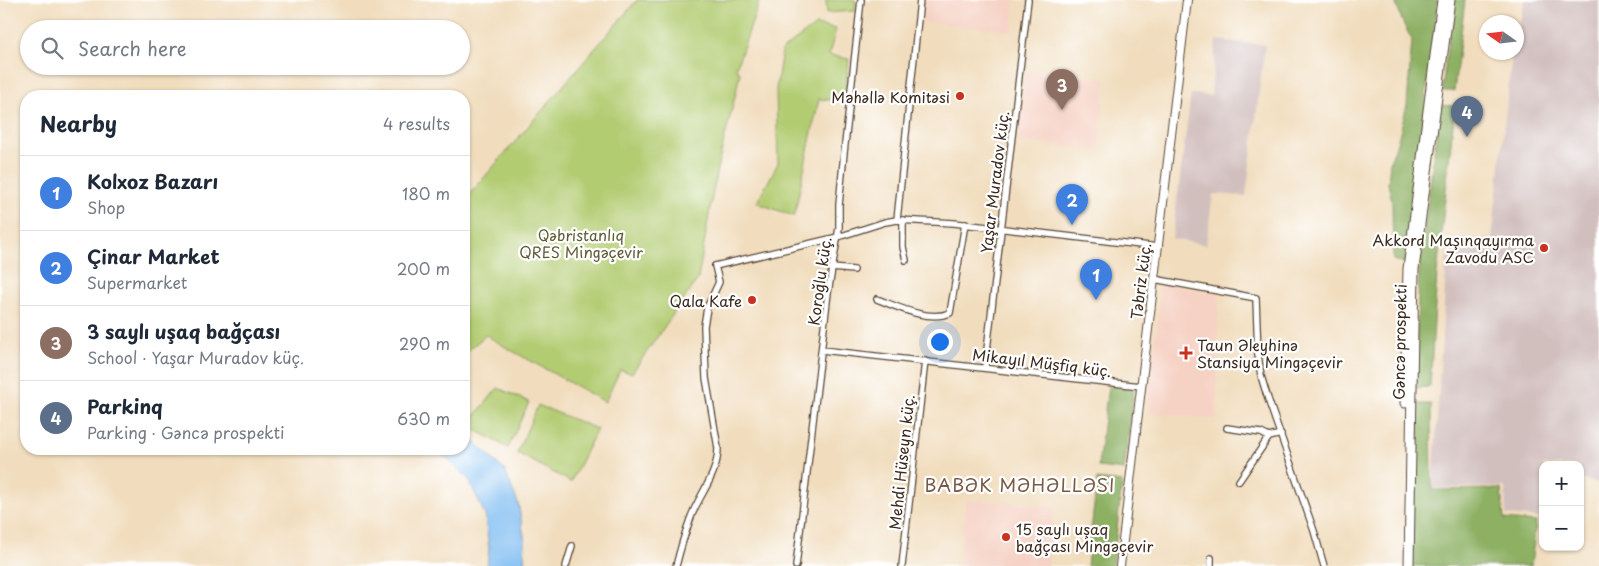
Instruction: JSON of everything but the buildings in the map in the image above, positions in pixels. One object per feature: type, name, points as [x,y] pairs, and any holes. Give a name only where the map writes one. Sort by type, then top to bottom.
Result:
[{"type":"main road","name":"Təbriz küç.","points":[[1120,566],[1187,0]]},
{"type":"main road","name":"Gəncə prospekti","points":[[1403,566],[1407,287],[1442,0]]},
{"type":"main road","name":"Gəncə prospekti","points":[[1409,566],[1414,269],[1450,0]]},
{"type":"street","name":"Koroğlu küç.","points":[[796,566],[832,268],[838,237],[843,162],[861,0]]},
{"type":"street","points":[[906,260],[900,220],[920,0]]},
{"type":"street","name":"Yaşar Muradov küç.","points":[[985,368],[1028,0]]},
{"type":"street","points":[[676,566],[691,516],[712,477],[718,459],[718,448],[706,378],[704,326],[707,308],[719,282],[715,266],[838,237],[885,222],[900,220],[965,224],[1158,247]]},
{"type":"street","points":[[877,300],[924,314],[939,316],[950,313],[965,224]]},
{"type":"street","points":[[832,268],[854,270]]},
{"type":"street","points":[[1154,279],[1256,298],[1258,355],[1261,376],[1314,531],[1324,566]]},
{"type":"street","name":"Mikayıl Müşfiq küç.","points":[[822,350],[1141,386]]},
{"type":"street","name":"Mehdi Hüseyn küç.","points":[[902,566],[925,361]]},
{"type":"street","points":[[1227,428],[1251,431],[1269,437],[1281,434]]},
{"type":"street","points":[[1239,481],[1269,437]]},
{"type":"street","points":[[566,566],[572,546]]},
{"type":"street","points":[[1211,558],[1211,566]]},
{"type":"shaded area","points":[[924,0],[1015,0],[1012,31],[922,22]]},
{"type":"shaded area","points":[[1525,0],[1599,0],[1599,483],[1584,480],[1584,461],[1539,461],[1539,518],[1506,515],[1505,487],[1433,488],[1447,254],[1460,254],[1461,238],[1492,240],[1511,60],[1524,60],[1524,15],[1521,15]]},
{"type":"shaded area","points":[[1216,40],[1265,45],[1246,196],[1213,194],[1206,245],[1172,239],[1191,94],[1211,96]]},
{"type":"shaded area","points":[[1026,70],[1106,78],[1098,150],[1018,141]]},
{"type":"shaded area","name":"Taun Əleyhinə Stansiya Mingəçevir","points":[[1161,284],[1219,294],[1216,420],[1147,412]]},
{"type":"shaded area","name":"15 saylı uşaq bağçası Mingəçevir","points":[[966,499],[1054,507],[1048,566],[959,566]]},
{"type":"green space","name":"Qəbristanlıq QRES Mingəçevir","points":[[637,0],[760,0],[736,68],[740,73],[717,169],[698,279],[632,373],[620,370],[605,402],[486,335],[470,349],[470,194]]},
{"type":"green space","points":[[826,0],[856,0],[855,11],[827,13]]},
{"type":"green space","points":[[1396,0],[1438,0],[1405,263],[1393,260],[1392,202],[1388,183],[1390,162],[1407,105],[1412,40],[1403,23]]},
{"type":"green space","points":[[1453,0],[1465,0],[1454,91],[1442,91]]},
{"type":"green space","points":[[816,25],[836,29],[829,55],[849,59],[845,101],[819,99],[794,216],[757,203],[778,163],[776,89],[782,50]]},
{"type":"green space","points":[[1440,105],[1455,106],[1437,273],[1430,387],[1415,388],[1419,272]]},
{"type":"green space","points":[[1108,386],[1134,389],[1124,470],[1098,467]]},
{"type":"green space","points":[[498,388],[529,402],[508,448],[470,427],[470,421]]},
{"type":"green space","points":[[1414,404],[1431,404],[1432,490],[1501,489],[1504,519],[1536,522],[1531,566],[1411,566]]},
{"type":"green space","points":[[538,405],[597,429],[571,482],[517,453]]},
{"type":"green space","points":[[1097,479],[1122,482],[1113,566],[1087,566]]},
{"type":"water","points":[[470,440],[476,443],[505,471],[518,503],[525,541],[524,566],[487,566],[489,549],[485,515],[469,480],[442,455],[470,455]]},
{"type":"place","name":"Məhəllə Komitəsi","points":[[960,96]]},
{"type":"place","name":"3 saylı uşaq bağçası","points":[[1062,110]]},
{"type":"place","name":"Parkinq","points":[[1467,137]]},
{"type":"place","name":"Çinar Market","points":[[1072,225]]},
{"type":"place","name":"Akkord Maşınqayırma Zavodu ASC","points":[[1544,248]]},
{"type":"place","name":"Qala Kafe","points":[[752,300]]},
{"type":"place","name":"Kolxoz Bazarı","points":[[1096,300]]},
{"type":"place","name":"Taun Əleyhinə Stansiya Mingəçevir","points":[[1186,353]]},
{"type":"place","name":"15 saylı uşaq bağçası Mingəçevir","points":[[1006,537]]},
{"type":"district","name":"BABƏK MƏHƏLLƏSI","points":[[1020,484]]}]
